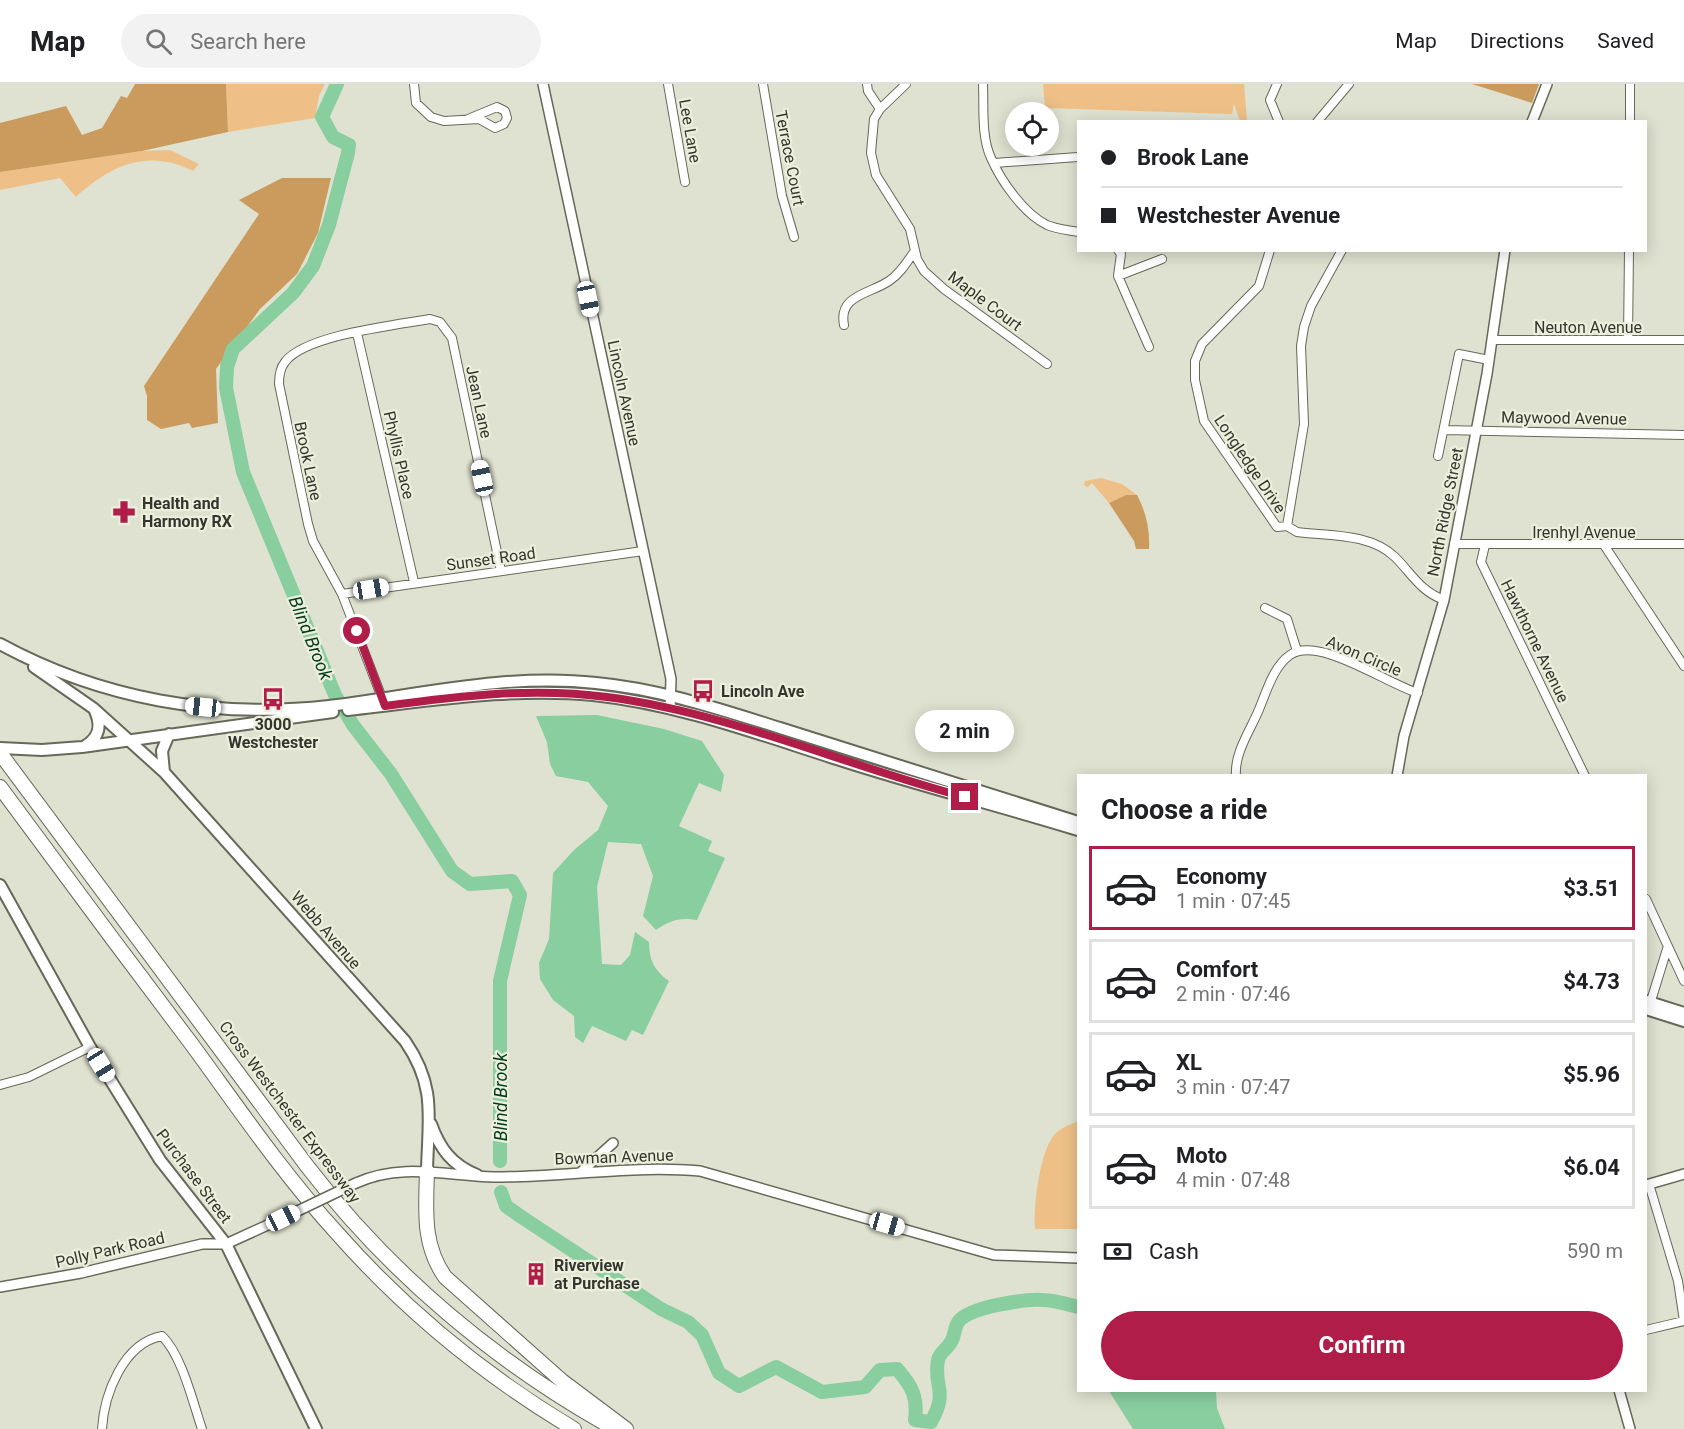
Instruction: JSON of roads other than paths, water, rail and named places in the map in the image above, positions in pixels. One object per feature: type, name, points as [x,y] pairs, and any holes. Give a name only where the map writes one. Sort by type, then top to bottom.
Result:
[{"type":"highway","name":"Cross Westchester Expressway","points":[[4,758],[303,1161],[357,1226],[411,1281],[480,1340],[554,1393],[615,1429]]},
{"type":"highway","points":[[0,787],[278,1161],[342,1239],[397,1296],[450,1343],[507,1386],[574,1429]]},
{"type":"highway","points":[[427,1171],[427,1238],[432,1257],[445,1277],[562,1381],[626,1429]]},
{"type":"main road","points":[[5,646],[73,678],[108,690],[162,702],[244,711],[328,709]]},
{"type":"main road","name":"Webb Avenue","points":[[5,646],[93,708],[165,772],[405,1041],[424,1073],[429,1097],[427,1171]]},
{"type":"main road","points":[[0,748],[42,750],[82,747],[384,702],[500,682],[541,680],[598,683],[671,695],[1077,822]]},
{"type":"main road","points":[[384,702],[524,693],[605,696],[698,715],[923,786],[1077,830]]},
{"type":"main road","points":[[82,747],[94,740],[98,733],[98,719],[93,708]]},
{"type":"main road","points":[[165,772],[162,751],[169,734]]},
{"type":"main road","name":"Purchase Street","points":[[1,888],[90,1047],[160,1160],[226,1244],[316,1429]]},
{"type":"main road","points":[[1649,1006],[1684,1013]]},
{"type":"main road","points":[[1649,1006],[1684,1021]]},
{"type":"main road","points":[[430,1120],[444,1152],[463,1170],[477,1175]]},
{"type":"street","points":[[414,84],[416,103],[431,117],[444,121],[468,119]]},
{"type":"street","name":"Lincoln Avenue","points":[[543,84],[671,679],[670,709]]},
{"type":"street","name":"Lee Lane","points":[[668,84],[685,182]]},
{"type":"street","name":"Terrace Court","points":[[763,84],[778,178],[794,237]]},
{"type":"street","points":[[867,84],[868,92],[880,108],[906,84]]},
{"type":"street","points":[[983,84],[986,135],[990,158],[1004,181],[1039,220],[1049,226],[1077,232]]},
{"type":"street","points":[[1277,84],[1270,100],[1278,120]]},
{"type":"street","points":[[1319,120],[1348,84]]},
{"type":"street","points":[[1533,120],[1547,84]]},
{"type":"street","points":[[1630,84],[1630,120]]},
{"type":"street","name":"Maple Court","points":[[880,108],[874,119],[873,164],[910,229],[914,252],[924,271],[944,289],[1047,364]]},
{"type":"street","points":[[994,163],[1077,157]]},
{"type":"street","points":[[844,325],[844,307],[851,299],[889,281],[914,252]]},
{"type":"street","points":[[1120,252],[1118,276],[1149,347]]},
{"type":"street","name":"Longledge Drive","points":[[1269,252],[1259,286],[1202,344],[1195,361],[1198,404],[1214,438],[1276,527],[1287,526],[1297,532],[1368,541],[1395,557],[1422,589],[1443,600]]},
{"type":"street","points":[[1287,526],[1304,424],[1301,373],[1304,327],[1311,306],[1341,252]]},
{"type":"street","name":"North Ridge Street","points":[[1397,774],[1404,736],[1443,600],[1493,340],[1505,252]]},
{"type":"street","points":[[1628,340],[1629,252]]},
{"type":"street","points":[[1118,276],[1162,260]]},
{"type":"street","name":"Brook Lane","points":[[384,702],[342,594],[312,541],[282,407],[279,375],[285,361],[297,351],[314,343],[430,319]]},
{"type":"street","name":"Jean Lane","points":[[430,319],[440,322],[452,338],[501,571]]},
{"type":"street","name":"Phyllis Place","points":[[357,333],[414,582]]},
{"type":"street","name":"Neuton Avenue","points":[[1493,340],[1684,340]]},
{"type":"street","points":[[1438,456],[1459,354],[1489,360]]},
{"type":"street","name":"Maywood Avenue","points":[[1444,430],[1684,435]]},
{"type":"street","points":[[1454,544],[1485,545]]},
{"type":"street","name":"Irenhyl Avenue","points":[[1485,545],[1684,544]]},
{"type":"street","name":"Hawthorne Avenue","points":[[1485,545],[1481,562],[1584,774]]},
{"type":"street","points":[[1604,545],[1684,666]]},
{"type":"street","name":"Sunset Road","points":[[342,594],[643,551]]},
{"type":"street","points":[[1236,774],[1237,761],[1271,680],[1282,662],[1297,651],[1287,619],[1266,608]]},
{"type":"street","name":"Avon Circle","points":[[1297,651],[1312,649],[1330,655],[1418,693]]},
{"type":"street","points":[[1647,901],[1667,950],[1684,981]]},
{"type":"street","points":[[1649,1006],[1667,950]]},
{"type":"street","points":[[0,1085],[29,1077],[90,1047]]},
{"type":"street","points":[[580,1173],[595,1162],[612,1143]]},
{"type":"street","name":"Bowman Avenue","points":[[226,1244],[356,1183],[390,1172],[427,1171],[477,1175],[580,1173],[653,1168],[700,1171],[994,1255],[1077,1258]]},
{"type":"street","points":[[1647,1330],[1684,1321],[1678,1281],[1647,1185],[1684,1174]]},
{"type":"street","name":"Polly Park Road","points":[[0,1287],[71,1275],[202,1244],[226,1244]]},
{"type":"street","points":[[102,1429],[103,1410],[111,1386],[126,1361],[141,1345],[152,1338],[162,1336],[173,1351],[202,1429]]},
{"type":"street","points":[[1619,1392],[1630,1429]]},
{"type":"waterway","name":"Blind Brook","points":[[337,84],[322,117],[333,137],[349,145],[329,225],[313,266],[293,293],[233,349],[227,367],[226,388],[243,472],[335,695],[353,725],[391,774],[452,871],[470,884],[512,881],[520,895],[500,981],[500,1161]]},
{"type":"waterway","name":"Blind Brook","points":[[501,1192],[506,1206],[520,1216],[661,1309],[688,1322],[702,1335],[719,1373],[739,1386],[776,1367],[822,1392],[865,1387],[880,1370],[897,1369],[913,1392],[916,1405],[915,1420],[931,1422],[940,1396],[937,1377],[939,1358],[951,1342],[957,1323],[965,1316],[985,1308],[1034,1300],[1060,1302],[1077,1307]]},
{"type":"place","name":"Health and Harmony RX","points":[[124,512]]},
{"type":"place","name":"Lincoln Ave","points":[[703,691]]},
{"type":"place","name":"3000 Westchester","points":[[273,699]]},
{"type":"place","name":"Riverview at Purchase","points":[[536,1274]]}]
